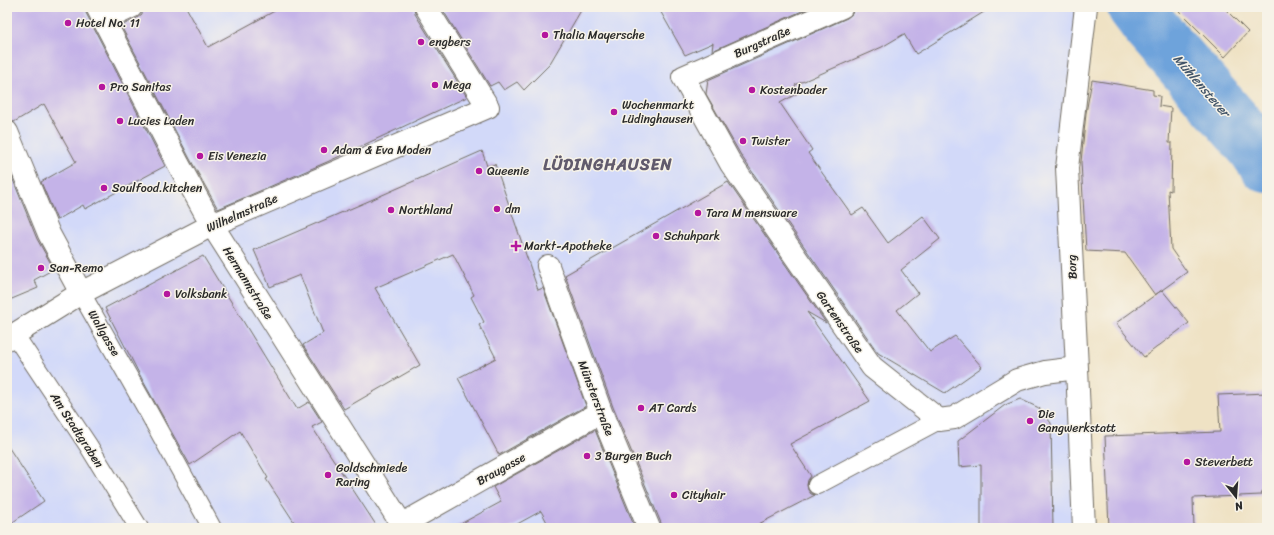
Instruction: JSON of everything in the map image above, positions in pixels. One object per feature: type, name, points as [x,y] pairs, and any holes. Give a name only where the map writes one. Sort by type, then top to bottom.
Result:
[{"type":"street","points":[[100,14],[131,7]]},
{"type":"street","name":"Wilhelmstraße","points":[[11,336],[81,293],[212,225],[488,107],[426,7]]},
{"type":"street","name":"Burgstraße","points":[[683,77],[842,7]]},
{"type":"street","name":"Borg","points":[[1084,528],[1067,168],[1086,7]]},
{"type":"street","name":"Hermannstraße","points":[[100,14],[212,225],[403,526]]},
{"type":"street","name":"Gartenstraße","points":[[683,77],[731,164],[872,367],[939,420]]},
{"type":"street","name":"Wallgasse","points":[[7,132],[49,234],[81,293]]},
{"type":"street","name":"Münsterstraße","points":[[548,266],[601,412],[649,528]]},
{"type":"street","points":[[939,420],[954,418],[1017,380],[1045,372],[1077,368]]},
{"type":"street","name":"Braugasse","points":[[403,526],[601,412]]},
{"type":"lane","name":"Wallgasse","points":[[81,293],[212,528]]},
{"type":"lane","name":"Am Stadtgraben","points":[[11,336],[88,445],[139,528]]},
{"type":"lane","points":[[817,485],[939,420]]},
{"type":"shaded area","points":[[7,7],[1083,7],[1065,168],[1078,528],[7,528]]},
{"type":"building","points":[[7,7],[85,7],[86,13],[165,166],[85,209],[83,205],[57,220],[41,182],[76,162],[44,104],[14,122],[7,120]]},
{"type":"building","points":[[143,7],[186,7],[208,47],[282,7],[414,7],[415,14],[467,97],[327,162],[218,209],[190,159],[121,26],[142,14]]},
{"type":"building","points":[[441,7],[583,7],[549,65],[524,90],[517,82],[504,90],[498,82],[490,86]]},
{"type":"building","points":[[658,7],[811,7],[712,51],[713,43],[685,55]]},
{"type":"building","points":[[854,7],[992,7],[916,54],[904,34],[882,47],[795,85],[798,93],[780,103],[812,150],[808,153],[852,215],[863,208],[888,243],[923,216],[940,239],[901,270],[918,293],[897,310],[930,352],[955,336],[982,367],[945,393],[878,353],[742,157],[706,94],[708,80],[847,18],[852,14]]},
{"type":"building","points":[[1175,7],[1223,7],[1248,32],[1225,57]]},
{"type":"building","points":[[1092,80],[1153,90],[1153,95],[1160,96],[1159,106],[1171,108],[1169,143],[1172,143],[1171,191],[1168,190],[1171,249],[1187,272],[1155,295],[1125,253],[1086,251],[1081,162],[1086,113]]},
{"type":"building","points":[[482,151],[487,166],[495,164],[538,290],[543,288],[586,406],[499,455],[458,378],[496,358],[479,325],[484,322],[471,297],[474,295],[453,254],[375,288],[420,365],[344,409],[303,345],[323,333],[300,275],[270,287],[254,250]]},
{"type":"building","points":[[7,165],[37,239],[54,269],[34,280],[38,288],[7,301]]},
{"type":"building","points":[[728,182],[826,323],[807,312],[870,401],[790,444],[811,476],[808,480],[808,490],[811,494],[815,495],[751,528],[661,528],[661,523],[613,407],[565,275]]},
{"type":"building","points":[[203,256],[297,409],[309,402],[322,422],[312,427],[378,528],[298,528],[266,479],[268,478],[240,431],[190,465],[143,381],[105,308]]},
{"type":"building","points":[[1162,290],[1189,323],[1144,357],[1116,323]]},
{"type":"building","name":"Steverbett","points":[[1267,393],[1267,482],[1261,495],[1193,498],[1194,528],[1109,528],[1105,436],[1220,432],[1218,395]]},
{"type":"building","points":[[1020,399],[1039,408],[1051,423],[1053,528],[981,528],[981,465],[959,467],[958,441],[1005,405]]},
{"type":"building","points":[[595,430],[635,528],[550,528],[541,511],[510,528],[453,528],[501,502],[493,487]]},
{"type":"building","points":[[7,445],[44,501],[7,526]]},
{"type":"waterway","name":"Mühlenstever","points":[[1135,7],[1147,23],[1254,146],[1267,165]]},
{"type":"place","name":"Hotel No. 11","points":[[68,23]]},
{"type":"place","name":"Thalia Mayersche","points":[[545,35]]},
{"type":"place","name":"engbers","points":[[421,42]]},
{"type":"place","name":"Mega","points":[[435,85]]},
{"type":"place","name":"Pro Sanitas","points":[[102,87]]},
{"type":"place","name":"Kostenbader","points":[[752,90]]},
{"type":"place","name":"Wochenmarkt Lüdinghausen","points":[[614,112]]},
{"type":"place","name":"Lucies Laden","points":[[120,121]]},
{"type":"place","name":"Twister","points":[[743,141]]},
{"type":"place","name":"Adam & Eva Moden","points":[[324,150]]},
{"type":"place","name":"Eis Venezia","points":[[200,156]]},
{"type":"place","name":"Queenie","points":[[479,171]]},
{"type":"place","name":"Soulfood.kitchen","points":[[104,188]]},
{"type":"place","name":"dm","points":[[497,209]]},
{"type":"place","name":"Northland","points":[[391,210]]},
{"type":"place","name":"Tara M mensware","points":[[698,213]]},
{"type":"place","name":"Schuhpark","points":[[656,236]]},
{"type":"place","name":"Markt-Apotheke","points":[[516,246]]},
{"type":"place","name":"San-Remo","points":[[41,268]]},
{"type":"place","name":"Volksbank","points":[[167,294]]},
{"type":"place","name":"AT Cards","points":[[641,408]]},
{"type":"place","name":"Die Gangwerkstatt","points":[[1030,421]]},
{"type":"place","name":"3 Burgen Buch","points":[[587,456]]},
{"type":"place","name":"Steverbett","points":[[1187,462]]},
{"type":"place","name":"Goldschmiede Raring","points":[[328,475]]},
{"type":"place","name":"Cityhair","points":[[674,495]]},
{"type":"district","name":"LÜDINGHAUSEN","points":[[608,164]]}]
